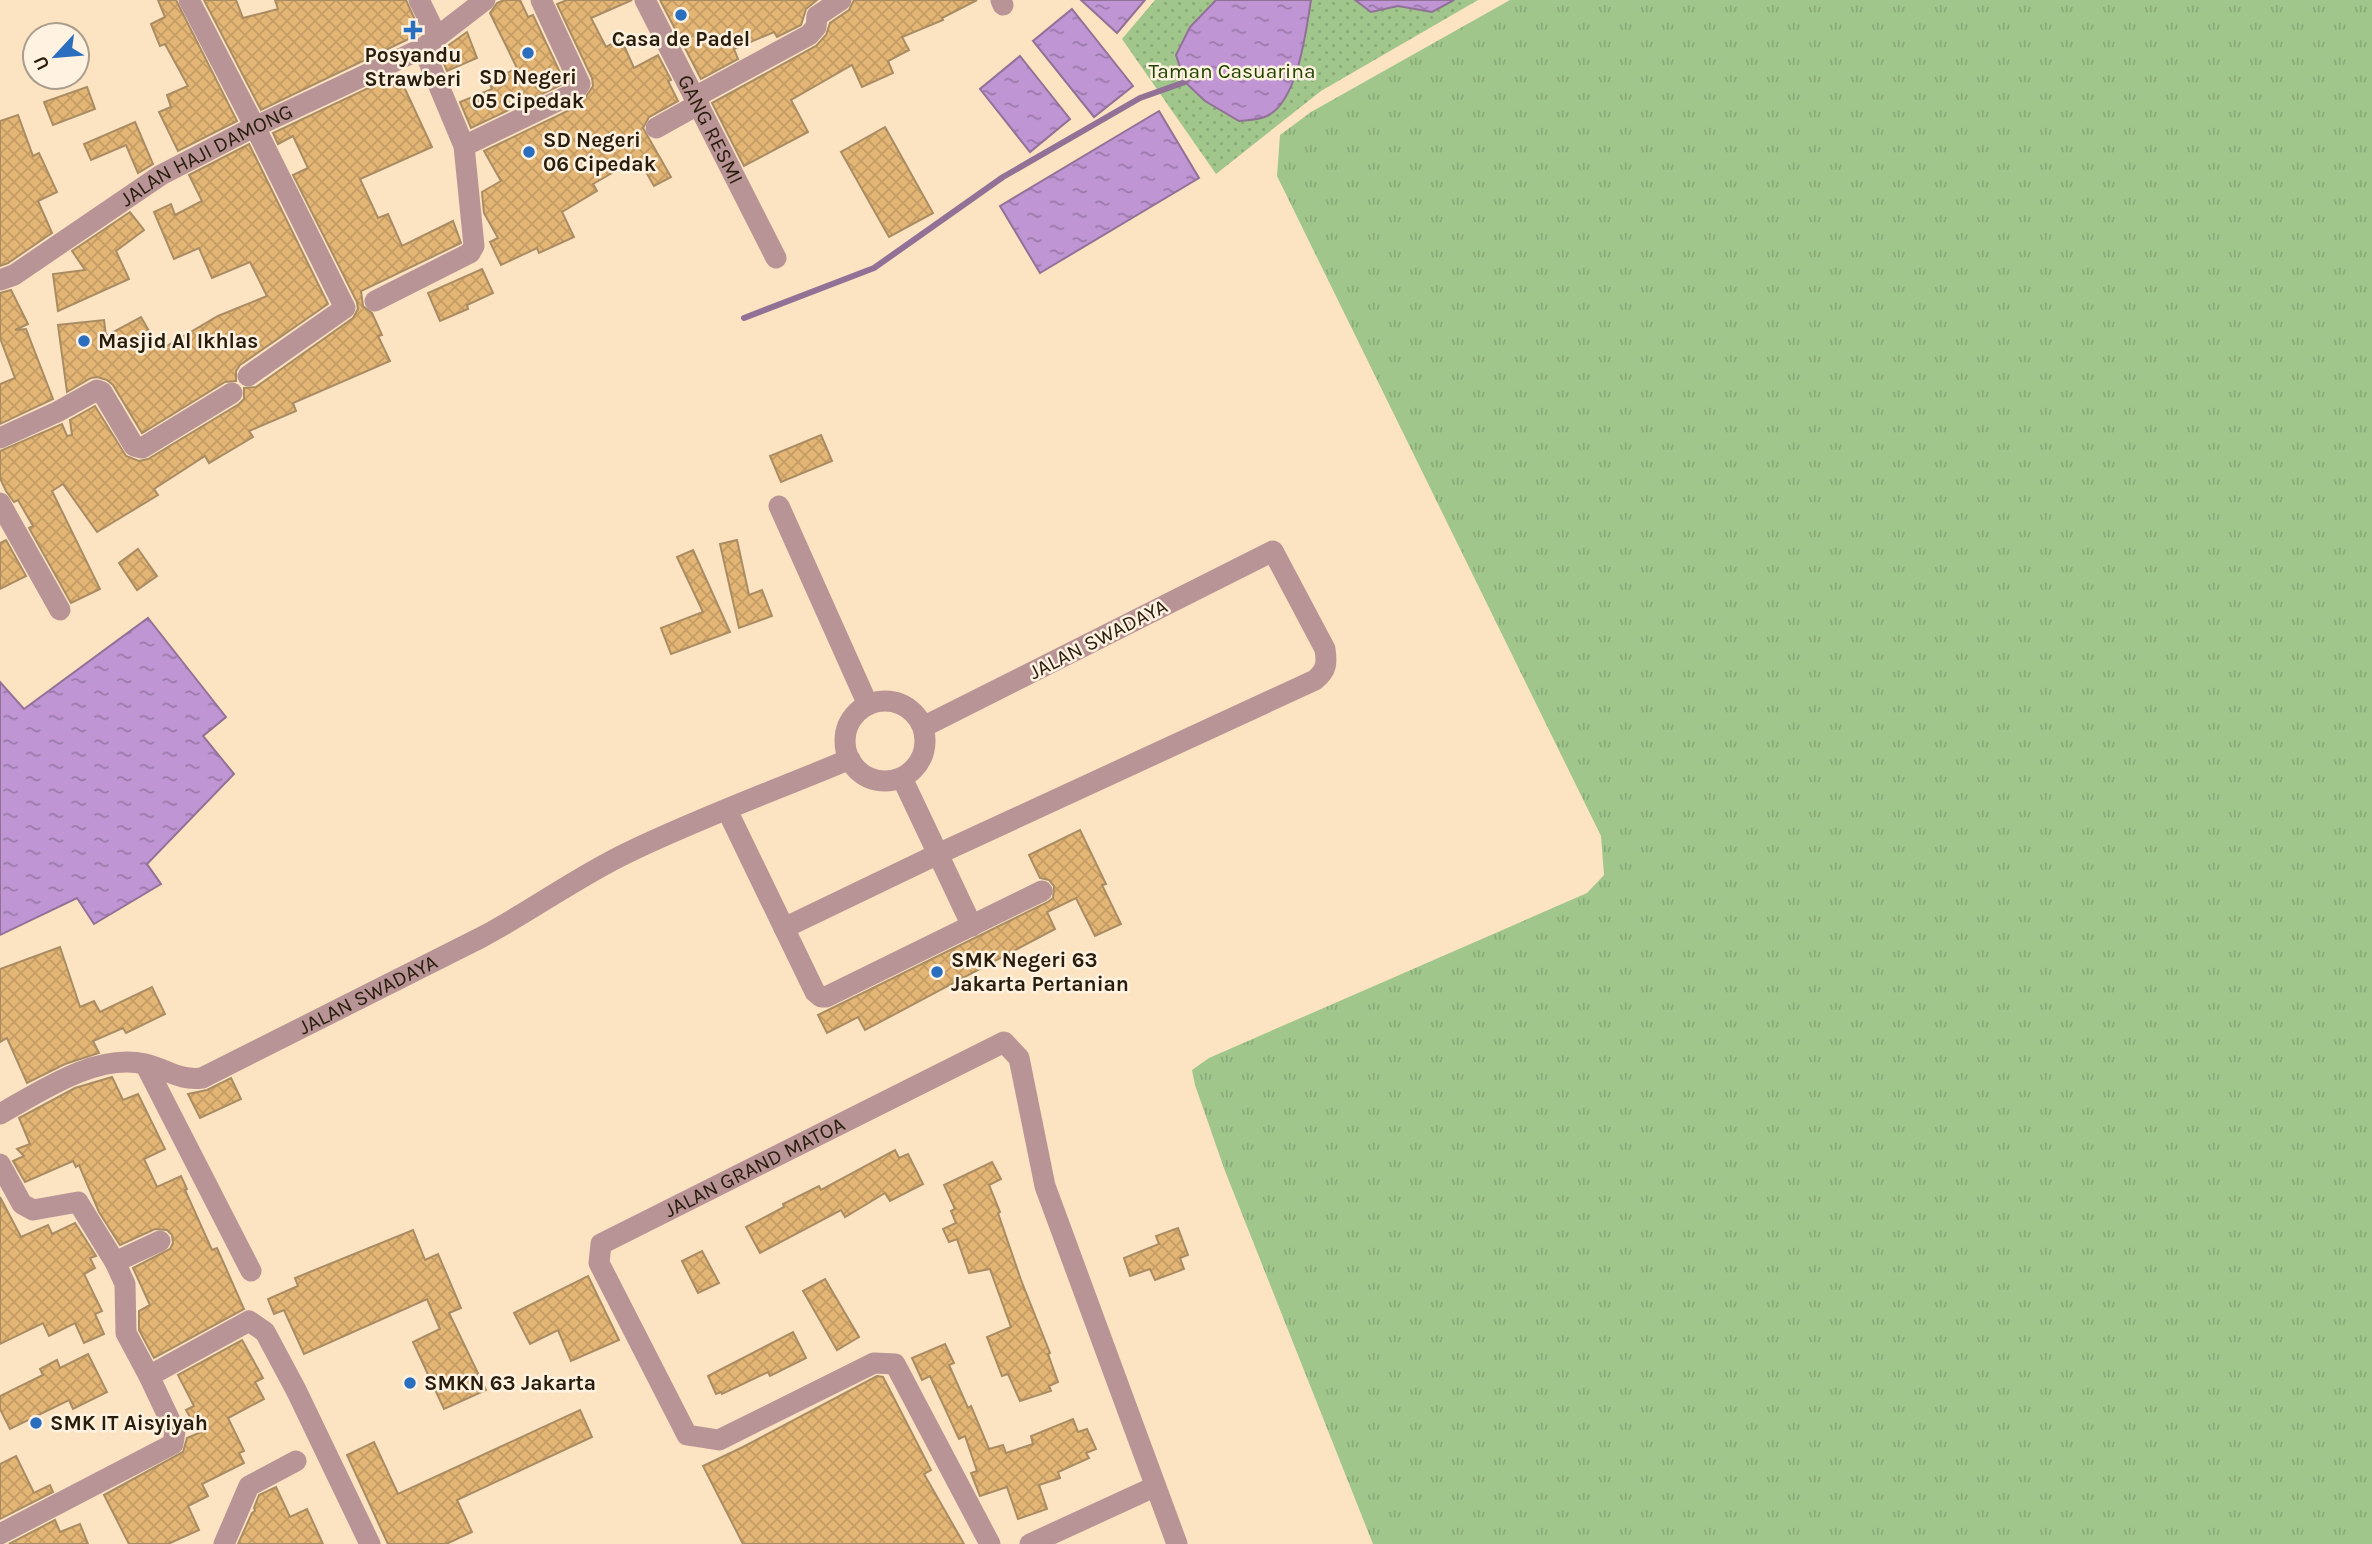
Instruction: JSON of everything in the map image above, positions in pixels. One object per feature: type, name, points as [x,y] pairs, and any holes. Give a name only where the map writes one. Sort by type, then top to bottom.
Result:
[{"type":"street","points":[[189,0],[345,308],[248,376]]},
{"type":"street","points":[[375,301],[473,250],[464,146],[419,0]]},
{"type":"street","name":"JALAN HAJI DAMONG","points":[[0,280],[14,275],[162,175],[430,42],[485,0]]},
{"type":"street","points":[[464,146],[574,93],[580,84],[541,0]]},
{"type":"street","name":"GANG RESMI","points":[[645,0],[776,258]]},
{"type":"street","points":[[656,128],[809,35],[816,27],[817,16],[841,0]]},
{"type":"street","points":[[0,438],[97,390],[102,392],[134,446],[142,448],[232,393]]},
{"type":"street","points":[[0,503],[60,610]]},
{"type":"street","points":[[779,506],[868,705]]},
{"type":"street","name":"JALAN SWADAYA","points":[[923,727],[1273,551],[1325,649],[1327,662],[1324,672],[1315,680],[938,854]]},
{"type":"street","points":[[884,701],[901,704],[914,713],[923,727],[926,742],[922,757],[914,769],[902,778],[887,781],[872,779],[859,771],[850,759],[846,744],[847,728],[855,714],[868,705],[884,701]]},
{"type":"street","name":"JALAN SWADAYA","points":[[0,1114],[62,1079],[117,1062],[145,1064],[188,1080],[202,1078],[523,916],[625,854],[850,759]]},
{"type":"street","points":[[902,778],[972,926]]},
{"type":"street","points":[[727,810],[815,992],[821,997],[1042,891]]},
{"type":"street","points":[[784,928],[938,854]]},
{"type":"street","name":"JALAN GRAND MATOA","points":[[990,1544],[895,1364],[874,1363],[719,1440],[687,1435],[598,1262],[601,1244],[1004,1042],[1019,1058],[1045,1186],[1177,1544]]},
{"type":"street","points":[[145,1064],[251,1271]]},
{"type":"street","points":[[0,1164],[22,1204],[33,1210],[78,1202],[115,1262],[125,1284],[126,1333],[176,1431],[173,1444],[0,1534]]},
{"type":"street","points":[[115,1262],[160,1241]]},
{"type":"street","points":[[149,1376],[249,1321],[265,1332],[370,1544]]},
{"type":"street","points":[[224,1544],[249,1486],[296,1461]]},
{"type":"street","points":[[1030,1544],[1154,1487]]},
{"type":"green space","name":"Taman Casuarina","points":[[1155,0],[1478,0],[1321,91],[1216,174],[1122,39]]},
{"type":"green space","points":[[1510,0],[2372,0],[2372,1544],[1373,1544],[1225,1171],[1192,1070],[1209,1058],[1587,893],[1604,875],[1601,836],[1277,176],[1280,135],[1311,112]]},
{"type":"water","points":[[1081,0],[1145,0],[1117,33]]},
{"type":"water","points":[[1216,0],[1311,0],[1299,64],[1293,81],[1278,108],[1267,116],[1239,121],[1205,101],[1185,82],[1176,55],[1190,27]]},
{"type":"water","points":[[1355,0],[1454,0],[1432,12],[1398,6],[1371,12]]},
{"type":"water","points":[[1072,9],[1133,86],[1094,117],[1033,41]]},
{"type":"water","points":[[1020,56],[1070,119],[1030,152],[980,89]]},
{"type":"water","points":[[1159,111],[1199,178],[1040,273],[1000,206]]},
{"type":"water","points":[[148,618],[226,717],[203,736],[234,774],[147,864],[161,884],[94,924],[77,898],[0,935],[0,682],[24,709]]},
{"type":"building","points":[[158,0],[176,0],[237,121],[178,151],[159,112],[171,107],[167,95],[188,86],[165,44],[160,46],[151,24],[165,17]]},
{"type":"building","points":[[204,0],[236,0],[243,18],[278,9],[275,0],[406,0],[421,33],[261,110]]},
{"type":"building","name":"SD Negeri 05 Cipedak","points":[[520,0],[528,17],[533,15],[565,83],[471,128],[460,102],[492,89],[489,82],[517,68],[490,13],[497,3]]},
{"type":"building","points":[[567,0],[632,0],[591,18],[606,47],[621,39],[634,68],[658,55],[671,80],[668,81],[678,101],[649,117],[643,128],[671,177],[654,186],[638,158],[593,184],[597,191],[562,212],[574,237],[539,253],[537,248],[501,265],[490,242],[498,238],[484,213],[482,192],[501,181],[484,151],[580,105],[593,86],[592,78],[557,4]]},
{"type":"building","points":[[660,0],[817,0],[806,9],[801,25],[777,37],[774,32],[734,49],[738,59],[701,79]]},
{"type":"building","points":[[854,0],[977,0],[942,18],[943,20],[902,37],[909,50],[888,61],[893,73],[862,87],[852,65],[791,100],[808,132],[744,166],[712,103],[816,46],[826,35],[830,23],[849,10]]},
{"type":"building","points":[[467,32],[477,58],[447,71],[439,52]]},
{"type":"building","points":[[398,74],[432,147],[360,179],[378,218],[388,214],[402,246],[453,221],[461,243],[361,291],[363,306],[372,313],[382,335],[378,336],[390,361],[293,403],[296,411],[249,431],[253,437],[209,463],[205,456],[154,489],[158,495],[97,532],[63,484],[52,491],[100,589],[71,603],[29,528],[33,526],[18,500],[14,502],[6,491],[0,478],[0,451],[62,424],[67,436],[72,435],[70,420],[95,406],[126,456],[139,461],[148,459],[239,404],[244,399],[244,388],[256,387],[353,318],[358,309],[357,302],[293,175],[308,168],[293,136],[278,144],[273,133]]},
{"type":"building","points":[[76,91],[88,91],[95,109],[53,125],[44,102]]},
{"type":"building","points":[[18,115],[33,156],[39,153],[57,192],[38,201],[52,233],[0,266],[0,121]]},
{"type":"building","points":[[135,122],[153,164],[138,173],[126,145],[91,160],[84,144]]},
{"type":"building","points":[[885,127],[933,213],[889,237],[841,152]]},
{"type":"building","points":[[249,144],[328,304],[240,365],[236,371],[236,381],[225,382],[142,433],[113,385],[107,380],[91,378],[67,392],[58,325],[104,320],[106,336],[141,317],[160,350],[218,316],[267,296],[250,262],[212,278],[199,248],[174,259],[154,212],[171,204],[175,215],[202,201],[189,175]]},
{"type":"building","points":[[130,212],[144,230],[116,251],[129,279],[58,311],[53,274],[85,270],[72,251]]},
{"type":"building","points":[[482,269],[493,293],[467,305],[468,309],[440,321],[428,293]]},
{"type":"building","points":[[11,290],[28,324],[15,330],[26,329],[53,399],[0,424],[0,384],[15,378],[0,338],[0,293]]},
{"type":"building","points":[[821,435],[832,461],[781,482],[770,456]]},
{"type":"building","points":[[6,540],[26,576],[0,589],[0,543]]},
{"type":"building","points":[[737,540],[749,595],[762,590],[772,616],[739,628],[720,544]]},
{"type":"building","points":[[138,549],[157,576],[137,590],[119,563]]},
{"type":"building","points":[[693,550],[730,632],[671,654],[661,628],[703,612],[677,557]]},
{"type":"building","name":"SMK Negeri 63 Jakarta Pertanian","points":[[1080,830],[1106,884],[1102,885],[1121,924],[1095,936],[1076,898],[1047,912],[1055,929],[865,1030],[858,1017],[827,1033],[818,1015],[1053,898],[1054,886],[1049,880],[1040,878],[1029,855]]},
{"type":"building","points":[[60,947],[80,1007],[94,1001],[100,1012],[152,987],[165,1014],[126,1033],[123,1028],[93,1041],[99,1053],[65,1064],[27,1083],[7,1038],[0,1042],[0,969]]},
{"type":"building","points":[[112,1077],[123,1100],[138,1094],[165,1149],[144,1159],[157,1187],[181,1176],[212,1250],[217,1248],[244,1309],[154,1358],[139,1330],[139,1311],[150,1305],[133,1268],[170,1249],[173,1243],[172,1235],[167,1230],[155,1229],[120,1245],[99,1212],[79,1165],[76,1167],[73,1161],[25,1182],[13,1161],[24,1156],[17,1149],[30,1144],[19,1118],[75,1088]]},
{"type":"building","points":[[231,1078],[241,1099],[200,1118],[188,1094],[207,1090]]},
{"type":"building","points":[[895,1150],[899,1158],[908,1154],[923,1184],[890,1201],[885,1193],[845,1217],[841,1210],[760,1253],[746,1227],[784,1207],[783,1204],[819,1186],[821,1190]]},
{"type":"building","points":[[992,1162],[1001,1179],[989,1185],[1058,1382],[1049,1386],[1051,1391],[1020,1401],[1008,1374],[1002,1376],[987,1337],[1011,1327],[990,1269],[969,1273],[957,1239],[949,1242],[943,1229],[956,1223],[951,1211],[955,1209],[944,1185]]},
{"type":"building","points":[[0,1197],[21,1237],[48,1225],[52,1234],[75,1223],[96,1256],[90,1258],[95,1268],[84,1274],[102,1311],[95,1314],[104,1334],[84,1343],[75,1323],[49,1336],[43,1323],[0,1344]]},
{"type":"building","points":[[1178,1228],[1188,1255],[1180,1258],[1184,1269],[1155,1280],[1150,1269],[1130,1276],[1124,1258],[1159,1244],[1156,1236]]},
{"type":"building","points":[[413,1230],[425,1260],[438,1254],[461,1308],[449,1313],[486,1390],[444,1409],[413,1342],[440,1329],[427,1299],[304,1354],[284,1310],[274,1314],[268,1299],[298,1286],[295,1278]]},
{"type":"building","points":[[702,1251],[719,1283],[698,1293],[682,1261]]},
{"type":"building","points":[[588,1276],[619,1340],[571,1361],[558,1330],[530,1344],[514,1313]]},
{"type":"building","points":[[825,1279],[859,1337],[837,1350],[803,1291]]},
{"type":"building","points":[[793,1332],[806,1358],[770,1376],[768,1372],[722,1394],[716,1394],[708,1376]]},
{"type":"building","points":[[242,1340],[263,1378],[255,1382],[264,1399],[228,1418],[244,1451],[239,1453],[244,1463],[202,1484],[208,1496],[188,1506],[199,1530],[168,1544],[129,1544],[104,1495],[183,1452],[187,1438],[199,1433],[186,1410],[194,1406],[178,1375]]},
{"type":"building","points":[[945,1344],[954,1363],[949,1365],[968,1408],[971,1406],[989,1449],[1003,1445],[1006,1453],[1033,1444],[1031,1436],[1073,1419],[1078,1432],[1087,1429],[1096,1449],[1086,1453],[1089,1458],[1058,1472],[1060,1478],[1039,1485],[1047,1509],[1018,1519],[1007,1487],[980,1496],[971,1473],[977,1471],[965,1436],[959,1439],[930,1376],[922,1380],[912,1358]]},
{"type":"building","points":[[88,1354],[107,1392],[73,1409],[69,1400],[10,1429],[0,1409],[0,1396],[43,1375],[40,1369],[57,1360],[60,1368]]},
{"type":"building","points":[[877,1376],[883,1377],[931,1470],[924,1474],[964,1544],[743,1544],[703,1466]]},
{"type":"building","points":[[580,1410],[592,1437],[457,1500],[472,1532],[446,1544],[388,1544],[347,1455],[374,1442],[398,1494]]},
{"type":"building","points":[[16,1456],[34,1493],[50,1485],[53,1492],[0,1519],[0,1464]]},
{"type":"building","points":[[276,1487],[290,1517],[307,1509],[323,1544],[238,1544],[255,1511],[259,1495]]},
{"type":"building","points":[[55,1520],[60,1532],[80,1524],[88,1544],[9,1544]]},
{"type":"waterway","points":[[744,318],[874,268],[1003,177],[1140,98],[1185,82],[1189,78]]},
{"type":"place","name":"Casa de Padel","points":[[681,15]]},
{"type":"place","name":"Posyandu Strawberi","points":[[413,30]]},
{"type":"place","name":"SD Negeri 05 Cipedak","points":[[528,53]]},
{"type":"place","name":"SD Negeri 06 Cipedak","points":[[529,152]]},
{"type":"place","name":"Masjid Al Ikhlas","points":[[84,341]]},
{"type":"place","name":"SMK Negeri 63 Jakarta Pertanian","points":[[937,972]]},
{"type":"place","name":"SMKN 63 Jakarta","points":[[410,1383]]},
{"type":"place","name":"SMK IT Aisyiyah","points":[[36,1423]]}]
